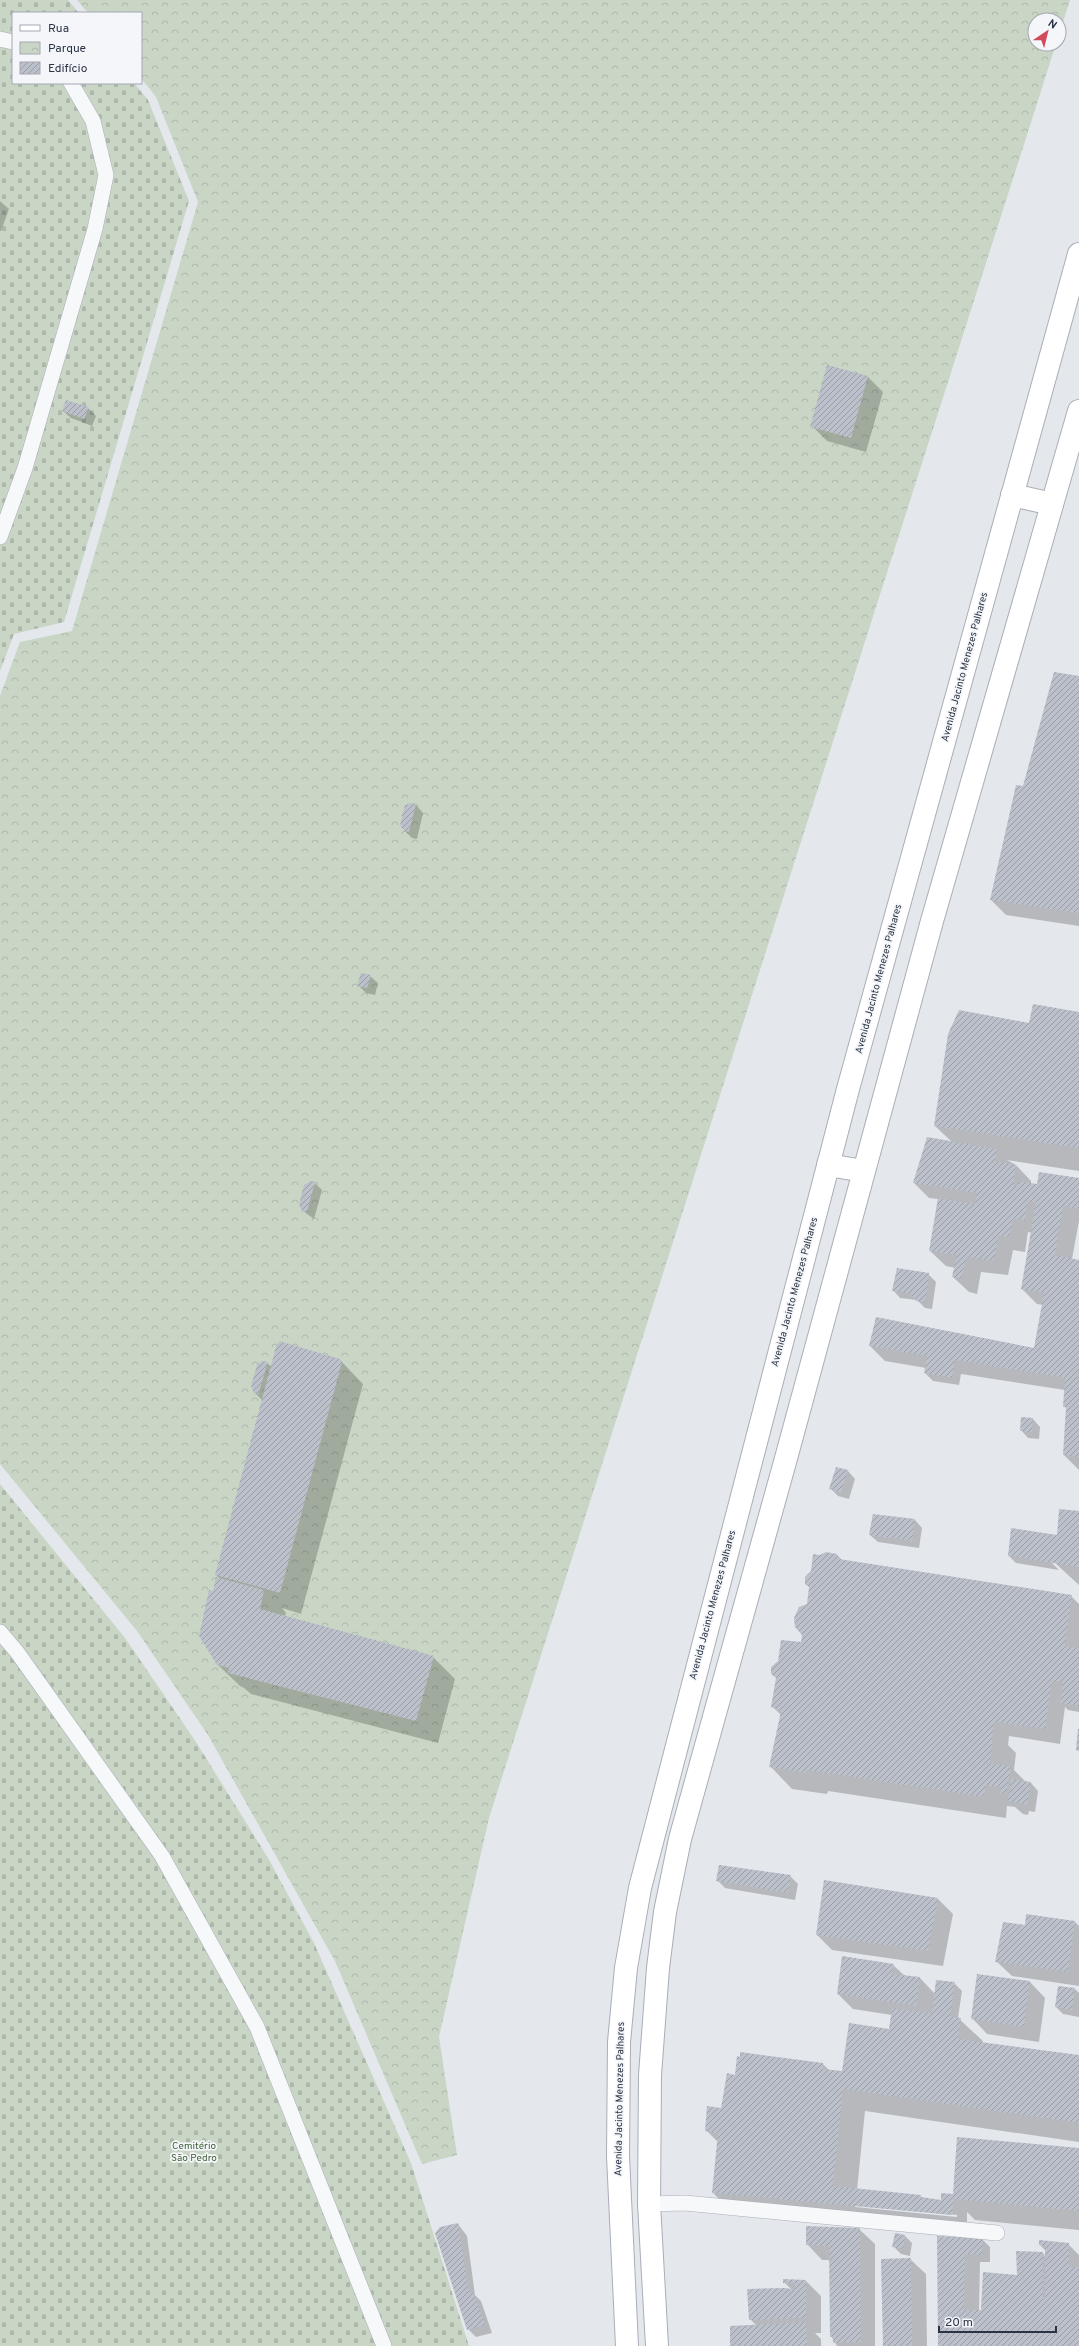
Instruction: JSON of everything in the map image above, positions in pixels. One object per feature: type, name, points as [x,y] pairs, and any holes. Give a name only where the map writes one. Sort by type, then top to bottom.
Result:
[{"type":"main road","name":"Avenida Jacinto Menezes Palhares","points":[[627,2346],[618,2156],[619,2042],[626,1968],[640,1888],[828,1165],[1079,254]]},
{"type":"main road","points":[[657,2346],[649,2204],[650,2075],[658,1968],[665,1912],[680,1839],[786,1462],[934,913],[1079,411]]},
{"type":"main road","points":[[1012,495],[1052,504]]},
{"type":"main road","points":[[828,1165],[864,1171]]},
{"type":"lane","points":[[0,39],[12,42]]},
{"type":"lane","points":[[0,537],[25,468],[93,237],[106,175],[94,121],[72,84]]},
{"type":"lane","points":[[0,1632],[17,1652],[162,1856],[257,2026],[384,2346]]},
{"type":"lane","points":[[649,2204],[685,2204],[997,2233]]},
{"type":"green space","points":[[0,0],[68,0],[78,12],[12,12],[12,84],[135,84],[148,100],[189,201],[64,622],[14,634],[0,671]]},
{"type":"green space","points":[[77,0],[1070,0],[1066,12],[1027,12],[1027,52],[1053,52],[489,1818],[439,2037],[457,2155],[422,2164],[335,1961],[208,1735],[137,1631],[0,1464],[0,696],[20,642],[72,631],[198,202],[156,97],[142,79],[142,12],[87,12]]},
{"type":"green space","name":"Cemitério São Pedro","points":[[0,1484],[125,1638],[196,1742],[268,1858],[314,1943],[411,2163],[469,2346],[0,2346]]},
{"type":"building","points":[[827,365],[868,376],[851,438],[810,427]]},
{"type":"building","points":[[66,400],[89,407],[84,419],[62,411]]},
{"type":"building","points":[[1054,672],[1079,676],[1079,913],[990,900],[1016,785],[1023,786]]},
{"type":"building","points":[[411,803],[416,804],[409,832],[404,831],[400,825],[405,805]]},
{"type":"building","points":[[361,973],[371,975],[367,988],[357,986]]},
{"type":"building","points":[[1033,1004],[1079,1012],[1079,1148],[934,1126],[948,1034],[959,1010],[1029,1023]]},
{"type":"building","points":[[927,1137],[997,1149],[995,1161],[1016,1165],[1013,1185],[1018,1186],[1018,1181],[1037,1184],[1039,1172],[1079,1178],[1079,1209],[1063,1206],[1055,1255],[1079,1260],[1079,1368],[1077,1380],[1079,1380],[1079,1457],[1063,1455],[1066,1407],[1063,1407],[1065,1378],[955,1360],[952,1378],[924,1373],[927,1356],[869,1346],[876,1317],[1034,1348],[1044,1293],[1021,1289],[1036,1202],[1028,1201],[1025,1220],[1013,1218],[1010,1237],[998,1236],[994,1261],[966,1257],[962,1279],[952,1277],[957,1255],[929,1251],[938,1198],[975,1204],[977,1193],[913,1183]]},
{"type":"building","points":[[311,1181],[315,1182],[307,1212],[302,1211],[299,1205],[304,1185]]},
{"type":"building","points":[[897,1268],[929,1273],[925,1302],[916,1301],[910,1293],[892,1291]]},
{"type":"building","points":[[279,1341],[340,1359],[342,1362],[280,1593],[215,1575],[277,1343],[279,1344]]},
{"type":"building","points":[[262,1361],[268,1362],[258,1395],[254,1393],[251,1386],[257,1365]]},
{"type":"building","points":[[1021,1417],[1033,1418],[1032,1432],[1020,1431]]},
{"type":"building","points":[[836,1467],[848,1470],[841,1493],[829,1489]]},
{"type":"building","points":[[1059,1509],[1079,1511],[1079,1567],[1008,1556],[1011,1528],[1057,1535]]},
{"type":"building","points":[[873,1514],[915,1519],[912,1541],[869,1535]]},
{"type":"building","points":[[826,1552],[837,1554],[839,1559],[1072,1595],[1065,1646],[1079,1648],[1079,1706],[1060,1703],[1063,1682],[1052,1681],[1045,1729],[994,1722],[990,1763],[1011,1766],[1006,1794],[1000,1793],[1001,1787],[986,1785],[984,1797],[806,1770],[806,1773],[769,1767],[781,1711],[771,1707],[776,1678],[771,1674],[771,1667],[778,1661],[781,1640],[801,1642],[802,1635],[795,1627],[794,1618],[799,1607],[807,1604],[809,1587],[805,1584],[805,1577],[811,1571],[813,1554],[820,1555]]},
{"type":"building","points":[[216,1577],[264,1590],[260,1609],[434,1656],[416,1721],[228,1673],[229,1668],[217,1665],[199,1636],[209,1590],[213,1591]]},
{"type":"building","points":[[1079,1729],[1079,1751],[1076,1750]]},
{"type":"building","points":[[1011,1779],[1031,1782],[1027,1805],[1008,1801]]},
{"type":"building","points":[[719,1865],[791,1875],[788,1893],[716,1881]]},
{"type":"building","points":[[824,1880],[938,1898],[928,1951],[816,1935]]},
{"type":"building","points":[[1026,1914],[1075,1921],[1068,1972],[995,1962],[1003,1922],[1025,1925]]},
{"type":"building","points":[[842,1956],[894,1964],[892,1974],[920,1977],[916,2006],[837,1994]]},
{"type":"building","points":[[977,1974],[1030,1981],[1024,2027],[971,2019]]},
{"type":"building","points":[[936,1980],[955,1982],[950,2016],[961,2018],[958,2039],[1079,2055],[1079,2123],[843,2089],[833,2186],[921,2195],[921,2197],[941,2200],[941,2193],[953,2194],[957,2137],[1079,2148],[1079,2211],[954,2199],[952,2215],[712,2193],[718,2133],[705,2131],[707,2106],[721,2108],[727,2073],[735,2075],[737,2056],[740,2057],[740,2052],[823,2063],[823,2069],[842,2071],[849,2023],[889,2029],[892,2008],[932,2013]]},
{"type":"building","points":[[1058,1986],[1075,1988],[1072,2010],[1055,2007]]},
{"type":"building","points":[[458,2223],[469,2293],[473,2292],[485,2325],[467,2330],[435,2233],[440,2227]]},
{"type":"building","points":[[806,2226],[860,2228],[861,2342],[833,2343],[833,2336],[830,2337],[829,2246],[806,2245]]},
{"type":"building","points":[[895,2233],[905,2235],[903,2249],[892,2247]]},
{"type":"building","points":[[937,2236],[983,2238],[982,2255],[965,2254],[964,2310],[981,2310],[983,2272],[1017,2275],[1016,2251],[1043,2252],[1043,2299],[1045,2299],[1045,2245],[1039,2245],[1039,2240],[1069,2243],[1069,2267],[1079,2267],[1079,2346],[938,2346]]},
{"type":"building","points":[[911,2258],[912,2346],[883,2346],[881,2259]]},
{"type":"building","points":[[783,2279],[806,2280],[806,2318],[749,2320],[747,2289],[786,2288],[795,2290],[795,2283],[783,2283]]},
{"type":"building","points":[[806,2322],[807,2346],[730,2346],[730,2326]]}]
